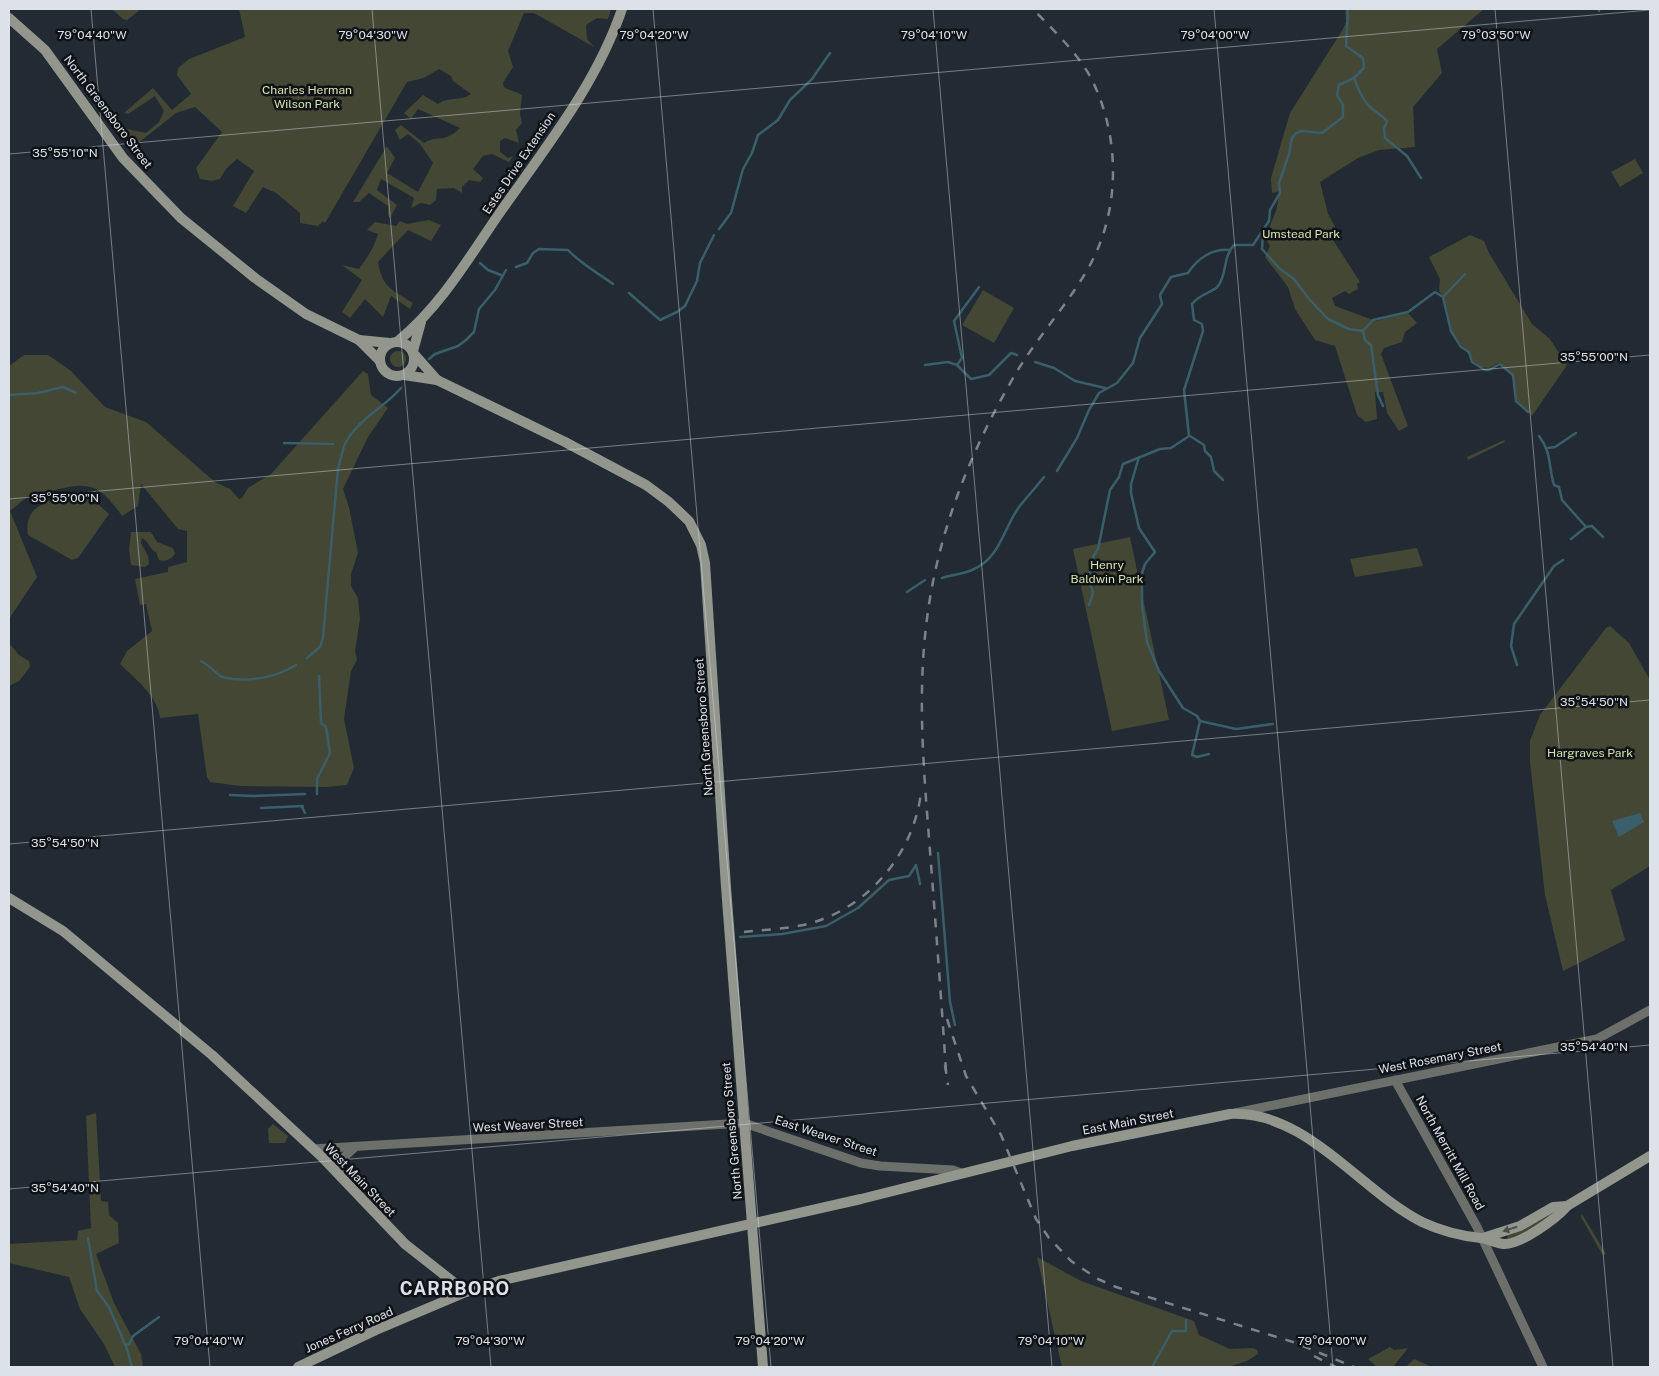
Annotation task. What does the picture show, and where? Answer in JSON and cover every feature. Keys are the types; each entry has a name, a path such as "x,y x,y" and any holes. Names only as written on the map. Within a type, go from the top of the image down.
{"main road":[{"name":"Estes Drive Extension","path":"394,342 421,322 443,296 591,77 613,34 622,9"},
{"name":"North Greensboro Street","path":"9,18 45,50 123,158 181,218 237,265 306,314 359,340 380,361"},
{"name":"Estes Drive Extension","path":"414,353 421,322"},
{"name":"North Greensboro Street","path":"359,340 394,342"},
{"path":"394,342 407,344 414,353 414,365 404,375 390,375 382,368 380,361 382,350 394,342"},
{"name":"North Greensboro Street","path":"414,353 437,380"},
{"name":"North Greensboro Street","path":"404,375 437,380 565,442 646,485 684,514 701,545 705,563 763,1367"},
{"name":"West Main Street","path":"9,898 63,931 111,969 244,1083 313,1149 405,1244 466,1292"},
{"name":"East Main Street","path":"752,1224 1072,1146 1230,1114 1256,1115 1290,1127 1415,1218 1444,1230 1482,1238"},
{"path":"1482,1238 1520,1226 1553,1207 1566,1206 1650,1156"},
{"path":"466,1292 510,1279 752,1224"},
{"name":"Jones Ferry Road","path":"298,1367 360,1337 466,1292"}],"street":[{"name":"West Rosemary Street","path":"1230,1114 1597,1039 1650,1010"},
{"name":"North Merritt Mill Road","path":"1396,1080 1482,1238 1543,1367"},
{"name":"West Weaver Street","path":"313,1149 744,1123"},
{"name":"East Weaver Street","path":"744,1123 861,1163 880,1166 953,1170 961,1173"},
{"path":"340,1176 341,1160 355,1147"}],"green space":[{"path":"112,9 140,10 127,20 123,19"},
{"name":"Charles Herman Wilson Park","path":"239,9 611,9 608,19 597,18 586,25 587,39 594,47 534,13 524,13 508,51 513,67 503,83 504,87 522,95 520,114 522,123 516,130 519,143 505,138 500,141 500,152 508,158 513,156 509,162 492,154 483,156 473,169 483,178 480,182 469,180 462,187 462,193 454,188 437,189 436,200 430,205 421,203 411,208 414,198 381,179 377,190 397,205 390,218 388,206 369,193 359,202 353,202 387,146 395,158 387,173 418,192 433,163 420,144 408,134 400,140 395,130 401,125 424,143 429,140 450,136 460,128 418,109 411,119 404,113 423,95 438,104 446,100 463,98 471,94 453,81 451,76 439,69 424,78 407,82 325,223 323,221 318,226 300,223 300,213 276,193 263,187 246,213 233,206 254,171 237,159 226,169 220,179 212,181 200,179 196,168 222,132 195,107 176,113 132,148 117,127 146,133 159,122 164,111 155,96 128,114 124,113 153,88 172,110 191,94 177,75 178,68 189,59 245,37"},
{"name":"Umstead Park","path":"1345,9 1484,9 1437,49 1442,73 1413,107 1415,147 1379,150 1358,158 1320,182 1328,214 1340,235 1333,240 1360,282 1357,284 1358,289 1349,294 1345,291 1332,298 1335,306 1376,321 1408,313 1417,323 1405,332 1402,342 1384,348 1381,354 1408,426 1399,431 1387,413 1383,392 1375,392 1377,419 1366,422 1357,415 1335,346 1315,340 1295,309 1288,287 1265,257 1270,246 1265,238 1276,211 1280,191 1272,193 1271,178 1290,113 1343,29 1346,22"},
{"path":"1635,159 1643,173 1620,187 1611,172"},
{"path":"429,220 441,225 431,241 408,230 378,262 382,278 386,283 394,291 413,303 410,309 391,296 383,317 365,299 350,318 342,312 362,280 342,265 359,269 362,265 378,234 367,230 375,222 396,226 400,221 407,224"},
{"path":"1470,235 1484,241 1489,253 1532,324 1550,339 1567,365 1532,416 1518,401 1515,395 1512,376 1505,367 1498,363 1489,368 1481,367 1473,361 1452,332 1446,304 1439,290 1440,279 1429,257"},
{"path":"983,290 1014,308 994,343 962,325"},
{"path":"398,351 406,359 398,367 390,359"},
{"path":"24,355 48,355 71,371 105,407 146,422 215,482 230,489 239,499 242,498 248,488 271,474 363,371 368,374 371,395 388,408 368,437 343,489 349,507 358,553 351,574 351,586 358,598 360,619 355,651 357,660 351,671 344,719 354,768 347,785 326,787 240,786 210,782 207,777 198,714 160,718 155,702 150,695 120,664 127,651 152,631 146,604 140,605 135,579 168,572 168,567 187,562 187,531 178,529 141,484 138,506 122,516 103,493 89,486 71,486 36,495 32,493 10,511 37,577 9,619 9,366"},
{"path":"1504,440 1505,442 1468,460 1467,457"},
{"path":"80,494 89,496 109,514 78,558 72,560 28,535 27,524 35,509 42,504 51,500"},
{"path":"131,532 151,532 157,542 173,548 175,554 168,560 159,560 156,552 142,538 141,543 148,556 149,564 145,567 131,565 129,550"},
{"name":"Henry Baldwin Park","path":"1130,537 1169,720 1112,731 1073,549"},
{"path":"1417,548 1423,566 1355,577 1350,559"},
{"name":"Hargraves Park","path":"1610,626 1629,643 1650,680 1650,866 1611,890 1625,940 1563,971 1545,895 1530,762 1530,741 1540,715 1606,628"},
{"path":"9,643 19,655 29,661 30,667 19,681 9,686"},
{"path":"96,1113 101,1201 108,1202 109,1215 118,1223 119,1243 96,1254 114,1303 141,1354 143,1367 115,1367 104,1344 80,1309 69,1277 9,1263 9,1244 77,1240 78,1231 91,1228 86,1116"},
{"path":"273,1124 288,1136 285,1143 269,1143 268,1129"},
{"path":"1550,1213 1553,1216 1524,1235 1508,1239 1507,1234"},
{"path":"1582,1214 1605,1255 1602,1254 1581,1217"},
{"path":"1037,1257 1081,1281 1194,1321 1199,1335 1230,1349 1253,1348 1257,1350 1258,1354 1247,1361 1228,1367 1062,1367"},
{"path":"1390,1347 1394,1350 1408,1348 1393,1367 1377,1367 1368,1359"},
{"path":"1414,1359 1432,1367 1406,1367"}],"water":[{"path":"1640,813 1644,822 1619,837 1612,821"}],"waterway":[{"path":"1089,605 1093,593 1088,581 1093,557 1098,549 1110,490 1119,477 1123,464 1160,449 1171,448 1189,436 1184,390 1203,331 1202,324 1194,320 1192,304 1198,298 1213,290 1221,282 1228,255 1234,245 1253,245 1269,221 1270,210 1280,193 1279,183 1289,154 1292,138 1296,133 1302,131 1322,133 1343,117 1343,105 1337,95 1339,85 1354,78 1364,68 1363,58 1346,46 1348,9"},
{"path":"719,229 731,213 743,169 752,153 758,135 778,120 790,100 812,79 830,53"},
{"path":"1354,78 1366,103 1387,121 1384,129 1385,138 1407,156 1421,178"},
{"path":"1263,232 1262,249 1280,269 1294,279 1309,299 1328,319 1349,329 1363,331 1373,320 1408,312 1435,292 1443,297 1451,331 1461,347 1469,352 1472,362 1485,370 1500,364 1513,375 1516,401 1528,412"},
{"path":"629,293 660,320 677,312 685,306 697,281 700,263 714,235"},
{"path":"516,267 527,263 533,253 539,249 568,250 584,264 613,284"},
{"path":"1057,471 1077,438 1089,410 1099,393 1117,383 1133,363 1140,338 1162,304 1160,295 1171,277 1188,273 1206,255 1217,251 1230,250"},
{"path":"480,263 488,270 501,275"},
{"path":"429,359 435,354 458,346 474,332 479,309 495,290 506,270"},
{"path":"1443,297 1465,274"},
{"path":"957,365 962,358 954,321 979,287"},
{"path":"1363,331 1365,340 1371,345 1378,395 1383,406"},
{"path":"925,365 948,362 957,365 971,379 989,375 1011,353 1017,355"},
{"path":"1035,362 1054,368 1075,381 1105,388"},
{"path":"9,395 38,393 63,387 76,393"},
{"path":"307,658 320,647 323,637 338,468 343,448 358,426 401,388"},
{"path":"1548,448 1555,447 1576,433"},
{"path":"1190,436 1204,445 1205,451 1211,457 1214,471 1223,480"},
{"path":"1539,436 1546,448 1554,485 1559,487 1562,500 1586,527 1592,526 1603,537"},
{"path":"284,443 333,444"},
{"path":"1139,457 1131,484 1131,493 1139,528 1155,552 1145,564 1142,573 1142,605 1147,642 1159,671 1183,708 1197,716 1200,721 1236,729 1273,724"},
{"path":"942,578 965,573 989,559 1000,543 1019,507 1044,477"},
{"path":"1571,539 1586,527"},
{"path":"1517,665 1511,646 1514,624 1554,566 1563,560"},
{"path":"907,592 925,580"},
{"path":"201,661 222,677 231,679 270,676 296,665"},
{"path":"317,794 317,779 330,753 326,727 321,723 319,676"},
{"path":"1200,721 1192,755 1197,757 1209,754"},
{"path":"230,795 305,794"},
{"path":"261,808 303,806"},
{"path":"302,807 305,813"},
{"path":"938,853 950,1002 955,1025"},
{"path":"740,937 782,934 826,926 858,908 889,880 909,876 916,865 920,884"},
{"path":"88,1238 97,1291 109,1307 127,1349 132,1367"},
{"path":"126,1345 129,1344 133,1336 159,1317"},
{"path":"1152,1367 1172,1331 1186,1331 1186,1320"}],"railway":[{"path":"946,1071 922,724 925,639 933,579 950,518 972,458 1016,373 1034,345 1073,293 1090,265 1100,243 1112,196 1112,147 1101,100 1091,78 1079,59 1033,9"},
{"path":"744,932 804,925 842,910 860,898 876,885 890,869 901,851 911,832 921,792"},
{"path":"947,1019 966,1076 1001,1135 1036,1219 1049,1238 1071,1261 1098,1279 1116,1287 1293,1342 1354,1367"},
{"path":"945,1065 948,1085"},
{"path":"1314,1356 1336,1367"}],"district":[{"name":"CARRBORO","path":"455,1289"}]}
